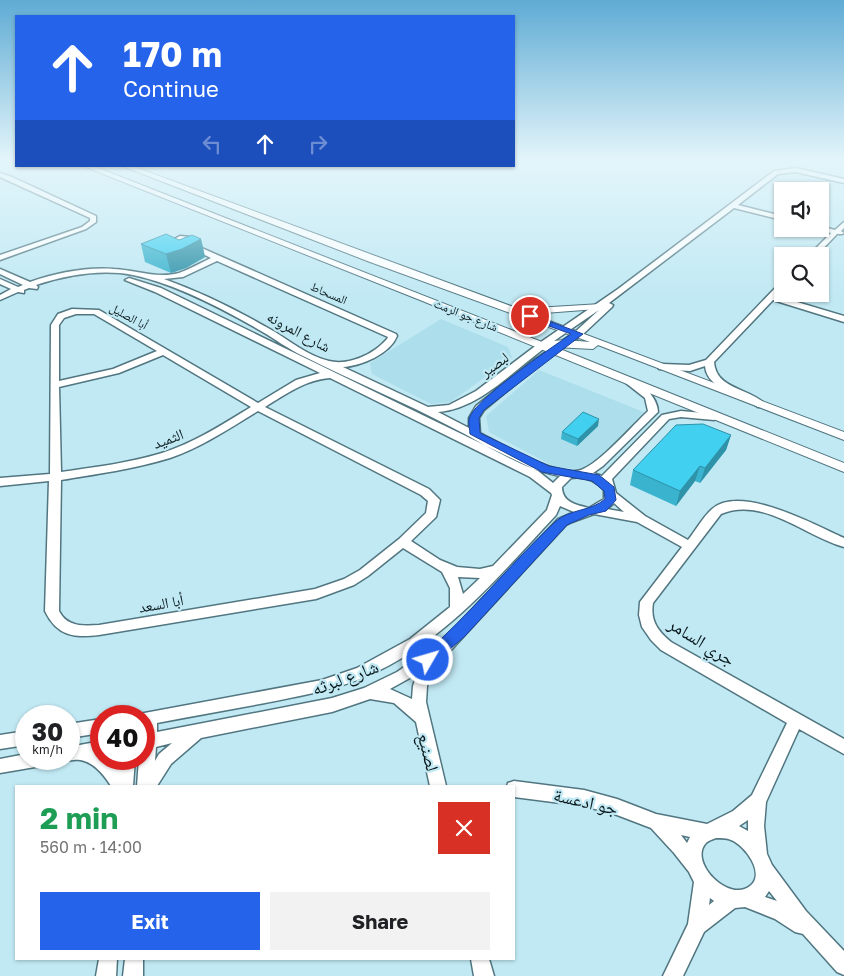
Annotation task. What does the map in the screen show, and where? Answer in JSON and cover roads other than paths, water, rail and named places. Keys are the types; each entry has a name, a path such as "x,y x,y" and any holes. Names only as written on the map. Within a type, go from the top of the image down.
{"main road":[{"name":"شارع جو الرمث","path":"185,205 424,298 626,379 714,417 844,468"},
{"name":"شارع جو الرمث","path":"225,205 578,334 844,436"},
{"path":"239,205 264,214 273,223"},
{"path":"424,298 447,302 534,335 590,345 726,397 761,404"},
{"path":"516,311 597,306"},
{"path":"541,346 578,334"}],"street":[{"path":"2,258 84,228 92,222 94,217 67,205"},
{"path":"732,206 774,216"},
{"name":"لبصير","path":"475,434 474,418 480,408 553,350 560,340 564,329 621,291 732,206"},
{"path":"821,247 844,224"},
{"path":"829,230 844,234"},
{"name":"المسحاط","path":"185,244 389,332 393,336 393,340 389,344 363,360 330,369"},
{"path":"150,277 180,274 217,258"},
{"path":"0,271 18,279 53,279"},
{"name":"شارع المرونه","path":"0,298 53,279 99,272 150,277 263,328 330,369 534,474 556,493"},
{"path":"176,288 172,282 180,274"},
{"name":"شارع المرونه","path":"0,306 27,289 106,278 139,282 307,364 365,380 546,469 579,474"},
{"path":"18,279 27,289"},
{"path":"0,284 27,289"},
{"name":"لبصير","path":"578,334 621,291"},
{"path":"662,367 690,368 709,362 772,297 844,319"},
{"name":"أبا الصليل","path":"54,473 55,325 61,316 67,313 75,311 96,312 255,406"},
{"name":"لبصير","path":"428,410 461,404 501,377 541,346"},
{"path":"56,385 116,371 164,351"},
{"path":"363,360 357,372 365,380"},
{"path":"709,362 711,374 719,383 749,396 761,404"},
{"name":"الثميد","path":"0,476 133,465 167,456 207,438 300,376 307,364"},
{"name":"الثميد","path":"255,406 330,369"},
{"path":"626,379 650,398 654,404 653,412 599,464 579,474 563,478 556,486 556,493 566,505 641,519"},
{"name":"أبا السعد","path":"54,473 55,542 52,611 60,625 72,630 99,630 316,594 349,582 403,542 432,514 434,500 429,495 255,406"},
{"path":"590,511 607,505 608,490 606,478 666,417 681,414 714,417"},
{"name":"الثميد","path":"0,482 54,473"},
{"path":"579,474 595,478 641,519 690,546"},
{"name":"شارع لبرثه","path":"155,717 322,686 362,672 392,657 415,643 456,609 496,571 552,512 556,493"},
{"name":"جري السامر","path":"844,543 759,507 736,503 717,511 647,602 644,612 647,624 654,636 666,646 844,747"},
{"name":"شارع لبرثه","path":"155,739 301,712 368,693 402,676 428,660 460,632 562,522 590,511"},
{"path":"403,542 447,569 466,575 496,571"},
{"path":"447,569 456,583 458,594 456,609"},
{"name":"لصنيع","path":"428,660 419,693 421,717 438,785"},
{"name":"لصنيع","path":"368,693 386,693 397,696 407,701 421,717"},
{"path":"697,925 761,888 762,863 756,826 758,801 796,720"},
{"path":"148,785 165,759 198,732"},
{"path":"0,742 15,740"},
{"path":"80,754 94,757 104,763 113,772 120,785"},
{"path":"0,766 15,763"},
{"path":"125,785 126,770"},
{"path":"147,770 147,785"},
{"name":"جو ادعسة","path":"515,789 584,798 618,807 656,822 710,830"},
{"path":"673,976 697,925 699,875 693,850 700,836 739,817 758,801"},
{"name":"جو ادعسة","path":"656,822 680,847 699,875"},
{"path":"710,830 727,830 739,835 750,843 762,863 814,933 844,965"},
{"path":"699,875 722,896 740,899 781,912 814,933"},
{"path":"106,976 108,960"},
{"path":"133,976 134,960"},
{"path":"480,960 484,976"}]}
